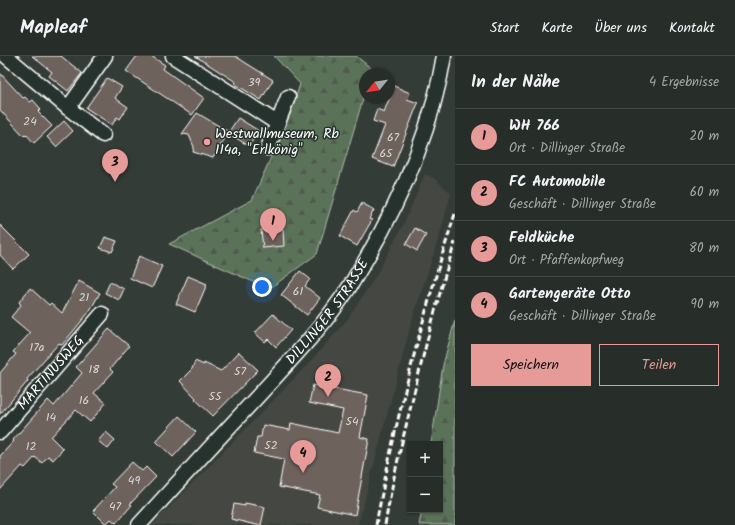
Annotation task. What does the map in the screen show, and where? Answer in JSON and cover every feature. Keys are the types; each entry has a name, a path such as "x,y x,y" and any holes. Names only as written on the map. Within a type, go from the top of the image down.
{"street":[{"path":"6,56 103,135"},
{"path":"68,108 104,56"},
{"path":"173,56 277,123"},
{"name":"DILLINGER STRASSE","path":"139,525 315,332 348,289 375,244 397,202 417,154 434,104 444,56"},
{"path":"268,148 288,98"},
{"name":"MARTINUSWEG","path":"0,432 102,314"}],"shaded area":[{"path":"425,174 434,178 451,193 440,234 411,324 358,525 152,525 309,363 347,320 377,274 404,223"}],"green space":[{"path":"274,56 356,56 371,68 359,68 359,104 361,104 317,254 269,289 169,244 252,200 291,112 300,84"},
{"path":"455,320 455,525 419,525 421,513 443,513 443,441 431,441 443,365"}],"building":[{"path":"32,56 61,56 82,73 68,91 49,76 52,72"},
{"path":"137,56 151,56 165,65 163,69 204,98 192,115 126,71"},
{"path":"195,56 235,56 273,80 261,100"},
{"path":"0,73 23,98 25,97 30,102 33,100 41,109 38,112 52,126 34,143 26,134 24,136 0,110"},
{"path":"107,78 122,87 115,98 128,107 120,119 117,117 112,125 86,108"},
{"path":"395,86 410,93 407,99 418,103 393,167 372,159 385,125 373,121 377,109 384,112 387,104 395,104"},
{"name":"Westwallmuseum, Rb 114a, \"Erlkönig\"","path":"197,113 229,132 213,158 193,152 194,147 189,135 182,134"},
{"path":"238,118 259,131 249,146 228,133"},
{"path":"64,121 73,131 56,147 47,137"},
{"path":"362,203 374,210 369,219 372,220 357,246 340,236 354,210 357,212"},
{"path":"0,225 29,254 13,269 0,255"},
{"path":"415,228 426,235 417,251 406,244"},
{"path":"283,229 284,246 263,248 261,230"},
{"path":"105,237 117,241 112,252 100,248"},
{"path":"139,256 162,266 152,288 130,278"},
{"path":"300,271 310,279 305,286 320,298 307,315 281,295"},
{"path":"188,276 207,284 195,312 176,304"},
{"path":"79,281 100,293 89,312 62,345 59,343 27,379 28,381 0,414 0,373 16,354 13,352 30,333 11,317 21,305 19,302 30,288 49,305 51,303 62,313"},
{"path":"110,282 124,289 119,300 105,293"},
{"path":"273,314 291,330 276,347 268,339 265,342 255,333"},
{"path":"109,329 129,346 110,369 113,372 94,393 106,403 90,422 76,410 51,437 63,449 53,460 48,456 42,463 35,457 25,468 22,466 0,490 0,456 48,400 54,406 82,373 76,367"},
{"path":"239,352 258,370 213,416 195,399 196,398 180,381 192,369 195,361 204,365 204,363 221,371"},
{"path":"313,385 368,395 360,437 369,439 355,515 317,507 320,495 279,487 284,459 254,453 257,437 261,437 263,425 290,430 291,423 338,433 343,410 309,403"},
{"path":"179,416 196,432 173,457 156,441"},
{"path":"106,432 115,440 108,449 98,441"},
{"path":"132,462 142,471 146,467 156,477 130,504 132,505 116,523 111,519 106,524 93,511 115,487 111,484"},
{"path":"245,503 265,507 261,525 231,519 234,504 245,506"}],"railway":[{"path":"376,525 390,454 406,386 455,214"},
{"path":"385,525 398,458 436,308 455,242"}],"place":[{"name":"Westwallmuseum, Rb 114a, \"Erlkönig\"","path":"207,142"},
{"name":"Feldküche","path":"115,182"},
{"name":"WH 766","path":"273,241"},
{"name":"FC Automobile","path":"328,397"},
{"name":"Gartengeräte Otto","path":"303,473"}]}
